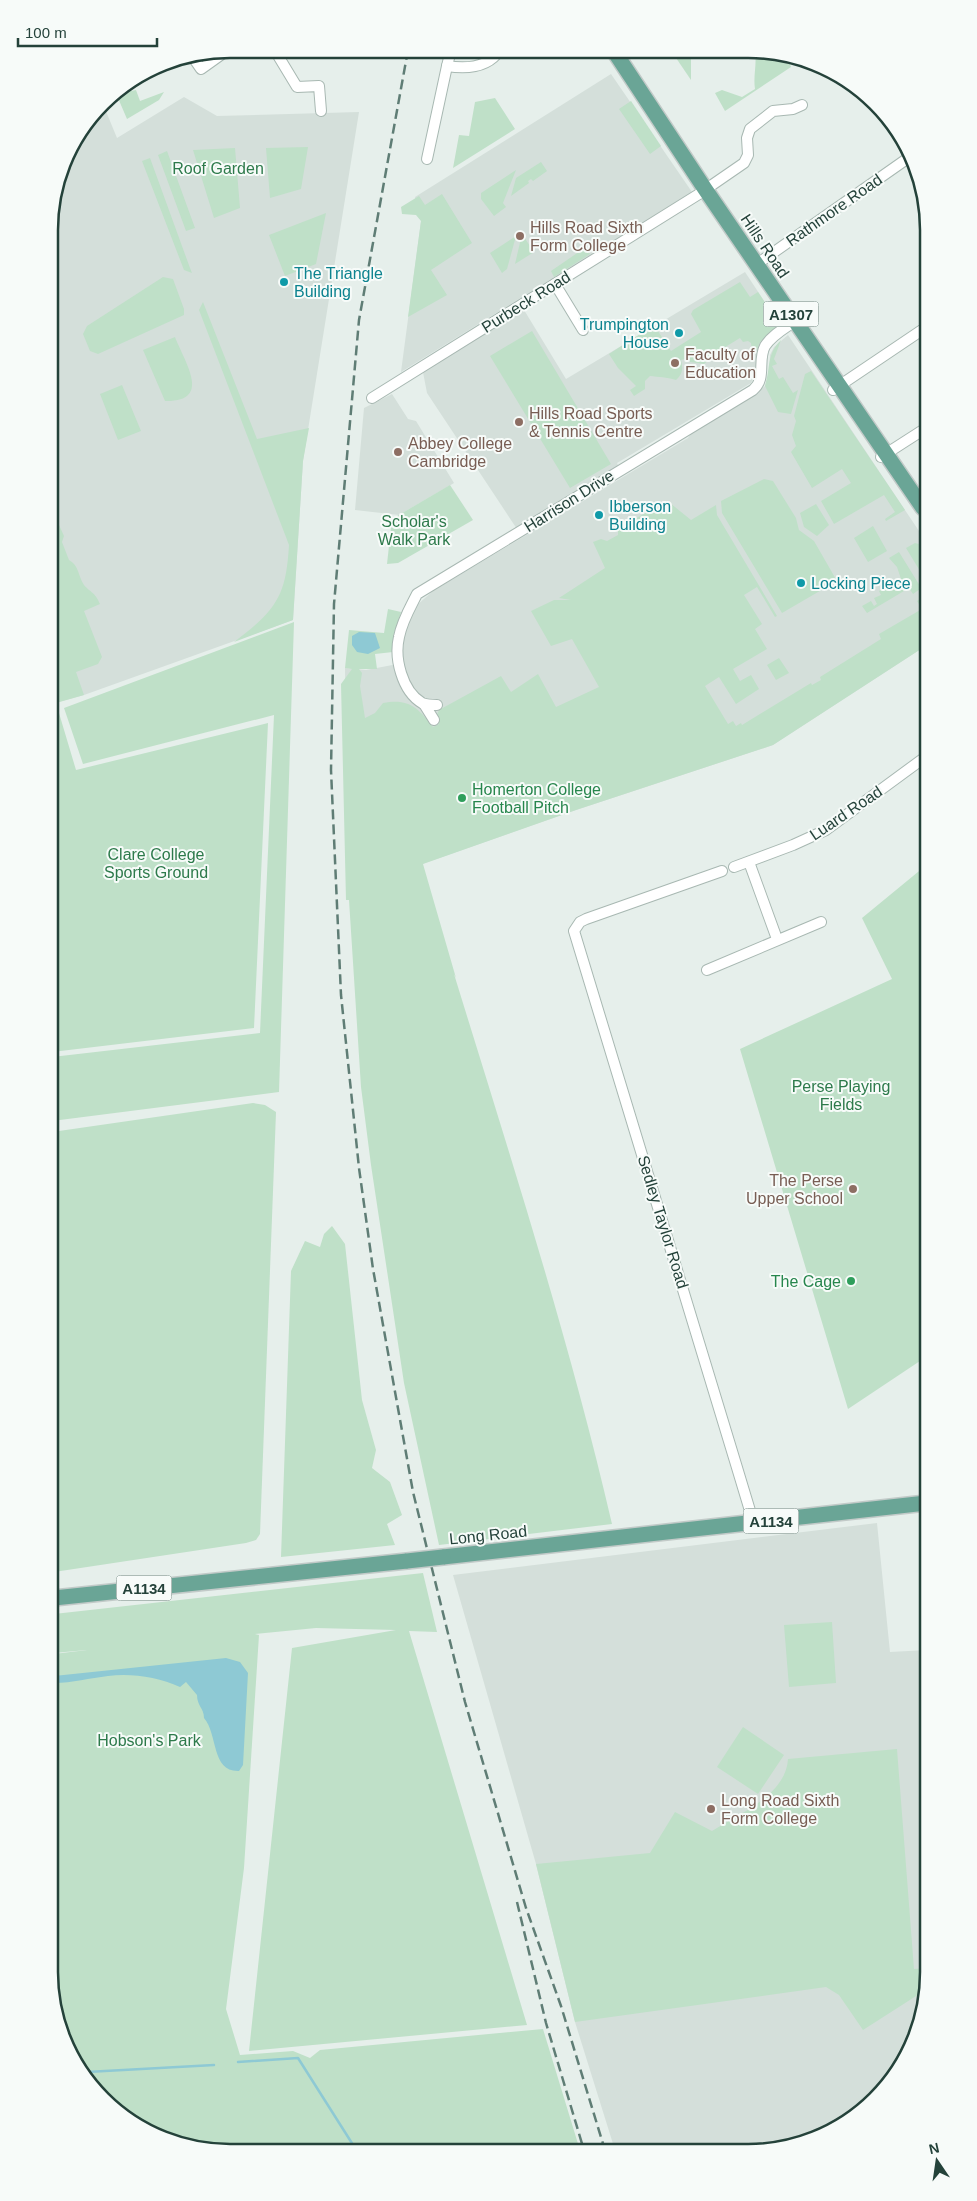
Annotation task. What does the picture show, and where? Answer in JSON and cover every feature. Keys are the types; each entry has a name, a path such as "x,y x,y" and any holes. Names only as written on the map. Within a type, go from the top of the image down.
{"main road":[{"name":"Hills Road","path":"619,58 795,321 836,388 920,504"},
{"name":"Long Road","path":"58,1598 443,1558 919,1505"}],"street":[{"path":"279,58 297,87 319,86 320,111"},
{"path":"427,159 449,58"},
{"path":"447,66 458,68 480,65 492,58"},
{"path":"196,61 202,69 216,59"},
{"name":"Purbeck Road","path":"372,398 744,163 748,155 750,129 773,111 793,109 802,105"},
{"name":"Rathmore Road","path":"757,264 905,160"},
{"path":"555,284 583,330"},
{"name":"Harrison Drive","path":"434,720 424,704 416,698 406,684 399,667 397,646 404,618 417,594 753,390 760,382 765,347 777,334 795,321"},
{"path":"836,388 920,331"},
{"path":"883,455 920,432"},
{"path":"424,704 437,706"},
{"name":"Luard Road","path":"734,867 793,845 826,830 920,761"},
{"path":"749,862 777,940"},
{"name":"Sedley Taylor Road","path":"722,871 580,922 576,927 575,936 735,1461 752,1524"},
{"path":"707,970 821,922"}],"shaded area":[{"name":"Hills Road Sixth Form College","path":"611,74 692,192 401,372 421,221 415,197"},
{"path":"184,97 217,116 359,112 303,461 293,620 84,695 58,702 59,207 63,185 75,154 93,125 106,110 117,138"},
{"path":"745,272 780,325 751,383 617,463 620,470 519,532 427,393 422,367 521,305 566,379"},
{"path":"788,335 920,532 920,650 773,745 576,810 422,864 348,886 345,668 366,670 403,663 400,645 409,617 417,605 433,591 688,438 693,430 765,386 769,372 770,355 774,347"},
{"name":"Abbey College Cambridge","path":"392,394 408,419 416,421 454,483 399,515 355,510 364,408"},
{"name":"Long Road Sixth Form College","path":"877,1523 890,1652 919,1650 919,1982 916,2005 910,2027 896,2057 877,2085 852,2108 813,2130 792,2138 770,2142 747,2144 613,2144 575,2022 536,1864 453,1575"}],"green space":[{"path":"676,58 691,58 691,80"},
{"path":"756,58 781,61 790,63 791,67 725,111 715,93 722,90 742,97 755,89"},
{"path":"130,90 136,90 140,101 164,92 159,100 127,119 118,98"},
{"path":"495,98 515,129 453,168 459,135 469,136 475,102"},
{"path":"631,101 661,146 650,154 619,109"},
{"name":"Roof Garden","path":"308,147 301,189 270,198 266,148"},
{"name":"Roof Garden","path":"235,148 240,208 214,218 193,150"},
{"path":"167,151 195,228 186,231 158,155"},
{"path":"150,158 192,273 184,270 142,161"},
{"path":"541,162 547,171 533,181 531,179 528,181 529,183 511,196 516,178"},
{"path":"516,170 503,203 506,207 494,216 481,199 481,193"},
{"path":"442,194 472,243 431,270 447,295 408,317 421,221 416,215 402,214 401,207 419,196 425,205"},
{"path":"326,213 316,264 285,276 269,235"},
{"path":"522,234 534,252 515,264"},
{"path":"516,236 507,269 502,273 490,253"},
{"path":"586,247 590,254 554,277 551,271"},
{"path":"163,277 173,279 184,309 184,315 98,354 90,351 83,334 87,326"},
{"path":"740,282 750,297 758,292 780,325 760,342 757,350 752,352 751,343 748,341 743,342 740,338 722,349 704,364 690,362 689,358 681,360 682,371 676,380 650,376 645,381 645,389 634,396 630,390 636,386 618,368 609,354 654,325 671,351 701,332 691,314 693,310"},
{"path":"203,302 257,439 309,428 303,461 293,620 234,642 260,621 276,601 285,578 289,545 199,310"},
{"path":"532,331 611,464 570,488 490,356"},
{"path":"175,337 189,369 192,388 188,395 180,400 165,401 143,350"},
{"path":"781,340 774,359 777,364 772,366 779,379 783,377 793,393 798,390 791,414 778,412 765,386 771,356"},
{"path":"811,371 905,510 886,521 885,519 895,512 884,495 834,524 821,501 851,483 842,469 812,488 791,452 796,446 792,435 796,421 794,416 805,374"},
{"path":"122,385 141,431 118,440 100,394"},
{"path":"764,479 773,481 796,518 799,530 814,541 837,581 782,613 722,513 721,501"},
{"name":"Scholar's Walk Park","path":"450,485 473,520 398,563 387,564 392,519"},
{"path":"664,502 670,503 691,520 716,505 717,515 777,616 775,617 757,587 744,595 762,624 755,629 767,649 733,669 740,681 751,675 759,689 736,704 719,677 705,686 728,724 733,721 736,726 741,723 742,725 811,683 812,685 821,680 820,677 881,639 879,634 920,610 920,650 773,745 576,810 423,864 456,978 454,974 558,1316 612,1524 439,1545 404,1383 361,1087 349,900 346,900 341,684 352,669 345,668 349,630 384,633 388,609 401,612 393,637 393,652 375,654 377,669 359,669 362,673 360,686 365,718 375,713 383,703 399,702 406,703 417,709 433,727 439,724 436,717 439,710 501,676 511,692 538,674 556,707 599,687 572,639 551,646 531,611 554,600 571,600 559,598 605,568 593,542 601,539 607,541 618,535 618,529"},
{"path":"816,504 829,525 817,536 804,527 800,513"},
{"name":"Clare College Sports Ground","path":"58,523 64,536 62,542 69,560 77,568 84,585 95,595 100,604 84,611 102,657 98,664 76,672 84,695 58,702"},
{"path":"873,526 887,551 868,562 854,538"},
{"path":"915,543 920,544 920,571 906,548"},
{"path":"899,552 920,586 920,589 913,594 909,588 867,613 862,606 871,601 874,606 877,604 874,598 881,595 879,591 901,579 897,567 889,558"},
{"path":"294,622 279,1092 58,1120 58,1056 260,1033 274,715 83,764 64,708"},
{"path":"779,658 789,673 776,680 767,665"},
{"name":"Clare College Sports Ground","path":"58,710 76,770 268,723 254,1028 58,1051"},
{"name":"Perse Playing Fields","path":"920,871 919,1361 848,1409 740,1049 892,979 862,918"},
{"path":"253,1103 265,1105 276,1112 260,1534 256,1540 58,1571 58,1131"},
{"path":"332,1226 345,1244 362,1400 376,1450 372,1468 390,1482 402,1515 387,1524 395,1545 281,1557 291,1271 305,1241 320,1247 324,1234"},
{"name":"Hobson's Park","path":"423,1573 437,1632 409,1631 527,2025 249,2051 292,1648 396,1630 316,1628 255,1634 259,1635 244,1868 226,2009 240,2055 293,2051 310,2058 320,2050 543,2029 578,2144 219,2143 185,2138 164,2130 125,2108 108,2093 93,2076 71,2037 63,2016 59,1994 58,1654 87,1650 58,1653 58,1614"},
{"path":"832,1622 836,1683 789,1687 784,1625"},
{"path":"743,1727 784,1755 758,1794 717,1767"},
{"path":"897,1749 914,1969 919,1969 917,1995 863,2030 839,1995 826,1987 575,2022 536,1864 650,1853 675,1812 712,1831 747,1810 770,1793 779,1783 785,1772 788,1759"}],"water":[{"path":"359,632 375,633 380,648 368,654 357,652 352,645 352,636"},
{"path":"226,1658 240,1662 248,1673 243,1765 239,1771 230,1770 219,1759 197,1695 186,1682 180,1687 154,1678 126,1675 58,1683 58,1676"}],"waterway":[{"path":"238,2062 298,2058 352,2144"},
{"path":"90,2072 214,2065"}],"railway":[{"path":"407,58 359,320 334,604 331,770 341,995 359,1168 373,1269 413,1492 465,1702 526,1908 561,2006 603,2144"},
{"path":"517,1902 546,2023 582,2144"}],"place":[{"name":"Hills Road Sixth Form College","path":"520,236"},
{"name":"The Triangle Building","path":"284,282"},
{"name":"Trumpington House","path":"679,333"},
{"name":"Faculty of Education","path":"675,363"},
{"name":"Hills Road Sports & Tennis Centre","path":"519,422"},
{"name":"Abbey College Cambridge","path":"398,452"},
{"name":"Ibberson Building","path":"599,515"},
{"name":"Locking Piece","path":"801,583"},
{"name":"Homerton College Football Pitch","path":"462,798"},
{"name":"The Perse Upper School","path":"853,1189"},
{"name":"The Cage","path":"851,1281"},
{"name":"Long Road Sixth Form College","path":"711,1809"}]}
